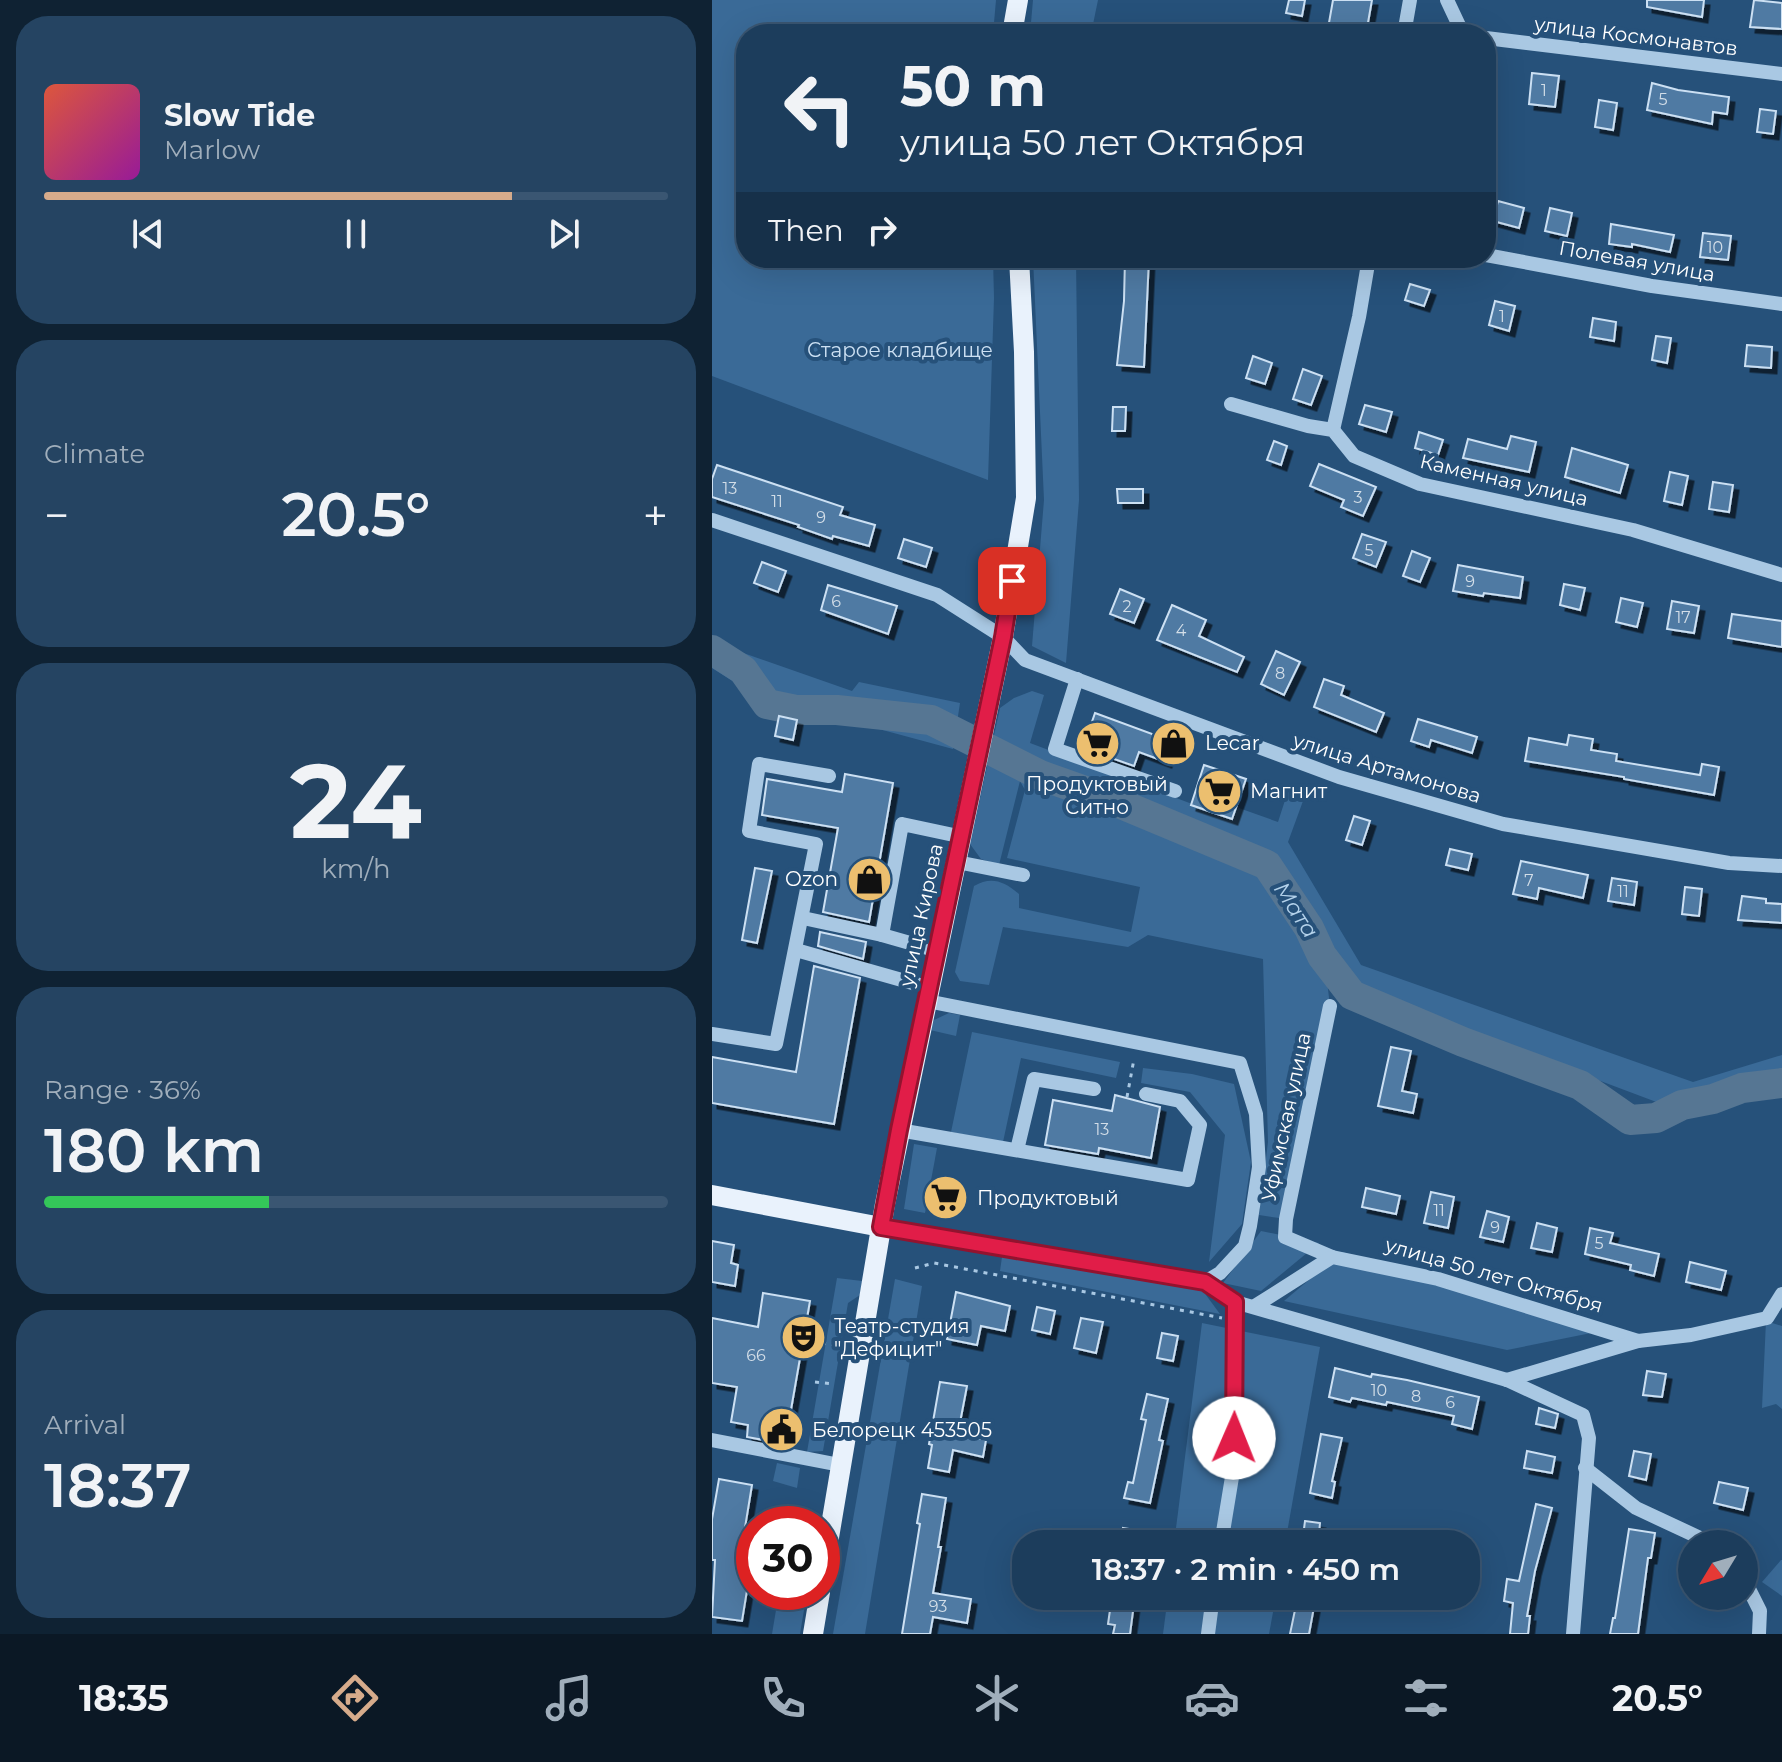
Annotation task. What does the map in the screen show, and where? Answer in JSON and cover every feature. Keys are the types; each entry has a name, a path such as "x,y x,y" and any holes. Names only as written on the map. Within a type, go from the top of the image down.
{"main road":[{"path":"1014,24 1018,0"},
{"name":"улица Кирова","path":"834,1506 899,1130 963,837 1003,637 1026,498 1020,268"},
{"path":"712,1195 881,1227"},
{"path":"813,1634 817,1610"}],"street":[{"path":"1406,24 1410,0"},
{"path":"1447,0 1458,24"},
{"name":"улица Космонавтов","path":"1496,39 1782,74"},
{"name":"Полевая улица","path":"1496,257 1652,286 1782,304"},
{"path":"1231,404 1333,430 1367,268"},
{"name":"Каменная улица","path":"1333,430 1354,456 1420,484 1633,530 1782,575"},
{"name":"улица Артамонова","path":"712,520 937,595 1003,637 1025,660 1339,777 1503,824 1729,863 1782,866"},
{"path":"1077,679 1055,749 1175,791"},
{"path":"712,1034 776,1044 816,844 749,831 759,764 829,776"},
{"path":"882,935 902,824 963,837"},
{"path":"957,862 1023,875"},
{"path":"803,918 938,951"},
{"path":"796,950 928,994 1240,1063 1256,1114 1259,1167 1252,1211 1245,1246 1220,1273 1205,1282"},
{"name":"Уфимская улица","path":"1285,1237 1286,1219 1330,1006"},
{"path":"1017,1150 1034,1079 1094,1089"},
{"path":"899,1130 1188,1180 1200,1125 1180,1101 1146,1094"},
{"path":"881,1227 1205,1282 1235,1302 1507,1380 1583,1415 1589,1438 1573,1634"},
{"name":"улица 50 лет Октября","path":"1285,1237 1332,1257 1438,1279 1638,1341"},
{"path":"1255,1306 1332,1257"},
{"path":"1775,1320 1782,1294"},
{"path":"1223,1530 1234,1465 1235,1302"},
{"name":"улица 50 лет Октября","path":"1507,1380 1638,1341 1775,1320"},
{"path":"712,1440 840,1465"},
{"path":"1585,1468 1636,1508 1683,1530"},
{"path":"1758,1607 1759,1634"},
{"path":"1208,1634 1211,1610"}],"path":[{"path":"1127,1097 1134,1059"},
{"path":"915,1268 934,1263 1235,1321"},
{"path":"822,1343 840,1346"},
{"path":"815,1382 834,1384"}],"green space":[{"name":"Старое кладбище","path":"712,0 996,0 994,24 736,24 736,268 993,268 988,480 712,376"},
{"path":"1033,0 1098,0 1093,24 1031,24"},
{"path":"1033,268 1076,268 1079,500 1066,663 1032,646 1044,500"},
{"path":"712,642 852,691 859,682 960,703 953,749 756,696 712,668"},
{"path":"1032,691 1044,695 1030,743 1232,819 1236,807 1278,822 1289,788 1303,801 1288,842 1361,965 1693,1082 1782,1055 1782,1090 1683,1112 1327,981 1330,1006 1286,1219 1259,1215 1268,1142 1263,959 1148,935 1128,947 1003,927 989,985 960,981 955,972 974,886 986,881 1003,883 1019,894 1019,908 1131,932 1140,887 1007,858 1025,790 1020,781 999,865 981,859 970,844 1000,708"},
{"path":"949,1013 960,1015 956,1036 930,1030 934,1020"},
{"path":"972,1032 1120,1062 1116,1078 1021,1058 1003,1142 951,1132"},
{"path":"1143,1068 1192,1074 1234,1084 1251,1162 1242,1224 1209,1262 1225,1135 1190,1092 1141,1083"},
{"path":"914,1144 937,1148 925,1213 904,1209"},
{"path":"1261,1231 1319,1243 1261,1291 1223,1283"},
{"path":"1342,1252 1611,1329 1507,1350 1284,1301"},
{"path":"1002,1257 1203,1291 1220,1314 1000,1271"},
{"path":"837,1278 862,1281 860,1295 848,1303 823,1451 807,1452"},
{"path":"895,1279 922,1286 865,1634 833,1634 837,1610 840,1610 840,1594"},
{"path":"1766,1321 1782,1326 1782,1409 1776,1404 1762,1408"},
{"path":"1202,1323 1320,1347 1287,1530 1176,1530"},
{"path":"777,1463 800,1468 797,1488 773,1481"},
{"path":"1782,1560 1782,1596 1762,1582"},
{"path":"776,1610 804,1610 800,1634 772,1634"},
{"path":"1166,1610 1273,1610 1269,1634 1163,1634"}],"building":[{"path":"1289,0 1305,0 1302,16 1286,13"},
{"path":"1333,0 1372,0 1368,24 1329,24"},
{"path":"1647,0 1704,0 1702,17 1647,7"},
{"path":"1754,0 1782,3 1782,29 1750,27"},
{"path":"1532,73 1559,76 1555,107 1529,104"},
{"path":"1652,83 1729,97 1727,114 1713,112 1712,124 1647,110"},
{"path":"1599,100 1617,103 1613,130 1595,127"},
{"path":"1760,109 1776,111 1773,134 1757,132"},
{"path":"1498,201 1524,208 1519,228 1496,222"},
{"path":"1550,208 1572,213 1567,236 1545,231"},
{"path":"1611,224 1674,235 1670,252 1632,244 1632,247 1609,244"},
{"path":"1703,233 1731,236 1728,260 1700,257"},
{"path":"1125,268 1149,268 1144,367 1117,365"},
{"path":"1410,284 1430,290 1424,306 1405,300"},
{"path":"1495,301 1515,306 1509,331 1489,325"},
{"path":"1593,318 1616,322 1614,341 1590,337"},
{"path":"1656,336 1671,338 1667,363 1652,360"},
{"path":"1747,345 1772,347 1771,368 1745,366"},
{"path":"1253,356 1272,363 1265,384 1246,378"},
{"path":"1303,369 1322,376 1311,405 1293,399"},
{"path":"1365,405 1392,412 1386,432 1359,424"},
{"path":"1113,407 1126,407 1125,431 1112,431"},
{"path":"1419,432 1443,440 1438,455 1415,448"},
{"path":"1511,436 1536,442 1529,472 1463,458 1468,439 1507,449"},
{"path":"1274,441 1287,446 1281,465 1267,460"},
{"path":"1572,448 1628,465 1620,493 1565,477"},
{"path":"1319,464 1376,487 1363,516 1341,507 1344,500 1310,486"},
{"path":"717,465 843,507 840,515 875,525 869,546 833,536 832,539 712,497 712,479"},
{"path":"1670,472 1688,476 1682,505 1664,501"},
{"path":"1713,482 1733,485 1729,512 1709,509"},
{"path":"1117,489 1143,489 1143,503 1118,503"},
{"path":"1362,534 1386,542 1376,567 1353,558"},
{"path":"904,539 932,548 926,567 898,558"},
{"path":"1412,551 1430,558 1420,582 1403,576"},
{"path":"762,562 786,571 778,592 754,583"},
{"path":"1458,565 1523,577 1520,598 1453,591"},
{"path":"1564,584 1585,588 1580,610 1560,605"},
{"path":"828,585 897,606 888,634 821,610"},
{"path":"1120,589 1144,599 1134,623 1110,614"},
{"path":"1621,598 1643,603 1637,627 1616,622"},
{"path":"1672,601 1699,606 1694,633 1667,629"},
{"path":"1172,605 1206,620 1199,636 1244,657 1237,672 1157,640"},
{"path":"1732,614 1782,621 1782,647 1728,638"},
{"path":"1276,651 1300,662 1284,695 1261,684"},
{"path":"1324,679 1344,686 1341,695 1384,713 1376,732 1314,707"},
{"path":"1095,713 1174,742 1166,762 1139,752 1134,766 1083,748"},
{"path":"779,716 797,720 793,740 775,736"},
{"path":"1418,719 1477,737 1472,753 1431,740 1429,747 1411,741"},
{"path":"1569,735 1593,739 1591,750 1617,754 1616,761 1700,775 1702,764 1719,767 1714,795 1525,761 1529,738 1567,745"},
{"path":"1204,765 1246,779 1232,819 1191,805"},
{"path":"845,774 893,783 869,922 823,912 838,828 762,815 767,779 842,792"},
{"path":"1354,816 1370,821 1362,845 1346,840"},
{"path":"1450,849 1472,854 1468,870 1446,865"},
{"path":"1521,861 1588,875 1583,898 1539,888 1537,899 1513,894"},
{"path":"755,868 772,871 757,943 742,940"},
{"path":"1612,878 1637,882 1634,905 1608,901"},
{"path":"1685,887 1702,889 1699,916 1682,914"},
{"path":"1742,896 1782,904 1782,923 1738,920"},
{"path":"820,932 866,942 863,959 818,946"},
{"path":"814,966 860,978 834,1124 712,1103 712,1057 796,1072"},
{"path":"1391,1047 1411,1051 1402,1091 1417,1094 1413,1113 1378,1106"},
{"path":"1115,1095 1160,1107 1151,1158 1099,1148 1098,1154 1045,1145 1053,1100 1112,1111"},
{"path":"1366,1188 1400,1196 1396,1214 1362,1207"},
{"path":"1431,1192 1454,1197 1448,1228 1424,1223"},
{"path":"1487,1211 1509,1217 1503,1242 1480,1237"},
{"path":"1537,1223 1557,1228 1552,1252 1531,1248"},
{"path":"1590,1228 1613,1233 1610,1243 1659,1254 1654,1276 1630,1270 1631,1265 1585,1254"},
{"path":"712,1241 734,1245 731,1263 738,1265 735,1286 712,1282"},
{"path":"1690,1262 1726,1271 1721,1290 1686,1282"},
{"path":"956,1292 1010,1306 1005,1331 981,1326 977,1345 947,1339"},
{"path":"763,1293 810,1301 785,1444 747,1437 748,1425 731,1422 737,1387 712,1383 712,1318 758,1327"},
{"path":"1037,1307 1055,1311 1050,1334 1032,1330"},
{"path":"1081,1318 1103,1322 1096,1353 1074,1348"},
{"path":"1162,1333 1178,1336 1173,1361 1157,1358"},
{"path":"1335,1368 1371,1377 1372,1374 1407,1380 1479,1397 1472,1429 1452,1424 1454,1416 1387,1402 1386,1405 1352,1398 1350,1402 1329,1397"},
{"path":"1647,1371 1666,1374 1662,1397 1643,1395"},
{"path":"940,1382 967,1386 958,1433 986,1440 983,1457 953,1450 949,1472 928,1468"},
{"path":"1147,1394 1168,1399 1150,1503 1124,1498 1128,1482 1133,1483 1146,1420 1141,1419"},
{"path":"1539,1408 1558,1414 1555,1428 1536,1424"},
{"path":"1321,1434 1342,1438 1332,1481 1335,1482 1332,1498 1310,1493"},
{"path":"1527,1451 1555,1457 1552,1473 1524,1468"},
{"path":"1634,1451 1651,1454 1646,1480 1629,1476"},
{"path":"719,1479 752,1485 749,1506 736,1506 736,1610 744,1610 742,1621 712,1617 715,1560 712,1560 712,1519"},
{"path":"1719,1482 1748,1488 1743,1510 1714,1503"},
{"path":"922,1494 946,1498 933,1593 971,1599 967,1623 933,1617 930,1634 902,1634 920,1524 917,1523"},
{"path":"1536,1504 1552,1508 1535,1571 1527,1616 1530,1616 1528,1634 1510,1634 1513,1603 1504,1601 1507,1579 1519,1581"},
{"path":"1305,1521 1320,1523 1319,1530 1304,1530"},
{"path":"1629,1529 1655,1533 1651,1558 1648,1558 1638,1634 1610,1634 1615,1618"},
{"path":"1110,1610 1133,1610 1130,1634 1113,1634 1115,1625 1108,1624"},
{"path":"1295,1610 1313,1610 1309,1634 1290,1634"}],"waterway":[{"name":"Мата","path":"712,650 743,670 767,704 796,710 837,710 931,720 1040,775 1116,802 1267,865 1309,928 1322,956 1352,995 1463,1042 1580,1085 1630,1120 1656,1118 1682,1105 1713,1099 1742,1088 1782,1083"}],"place":[{"name":"Lecar","path":"1174,743"},
{"name":"Продуктовый Ситно","path":"1097,744"},
{"name":"Магнит","path":"1219,791"},
{"name":"Ozon","path":"869,879"},
{"name":"Продуктовый","path":"946,1198"},
{"name":"Театр-студия \"Дефицит\"","path":"803,1338"},
{"name":"Белорецк 453505","path":"781,1430"}],"route":[{"path":"1012,581 963,837 881,1227 1205,1282 1235,1302 1234,1438"}]}
